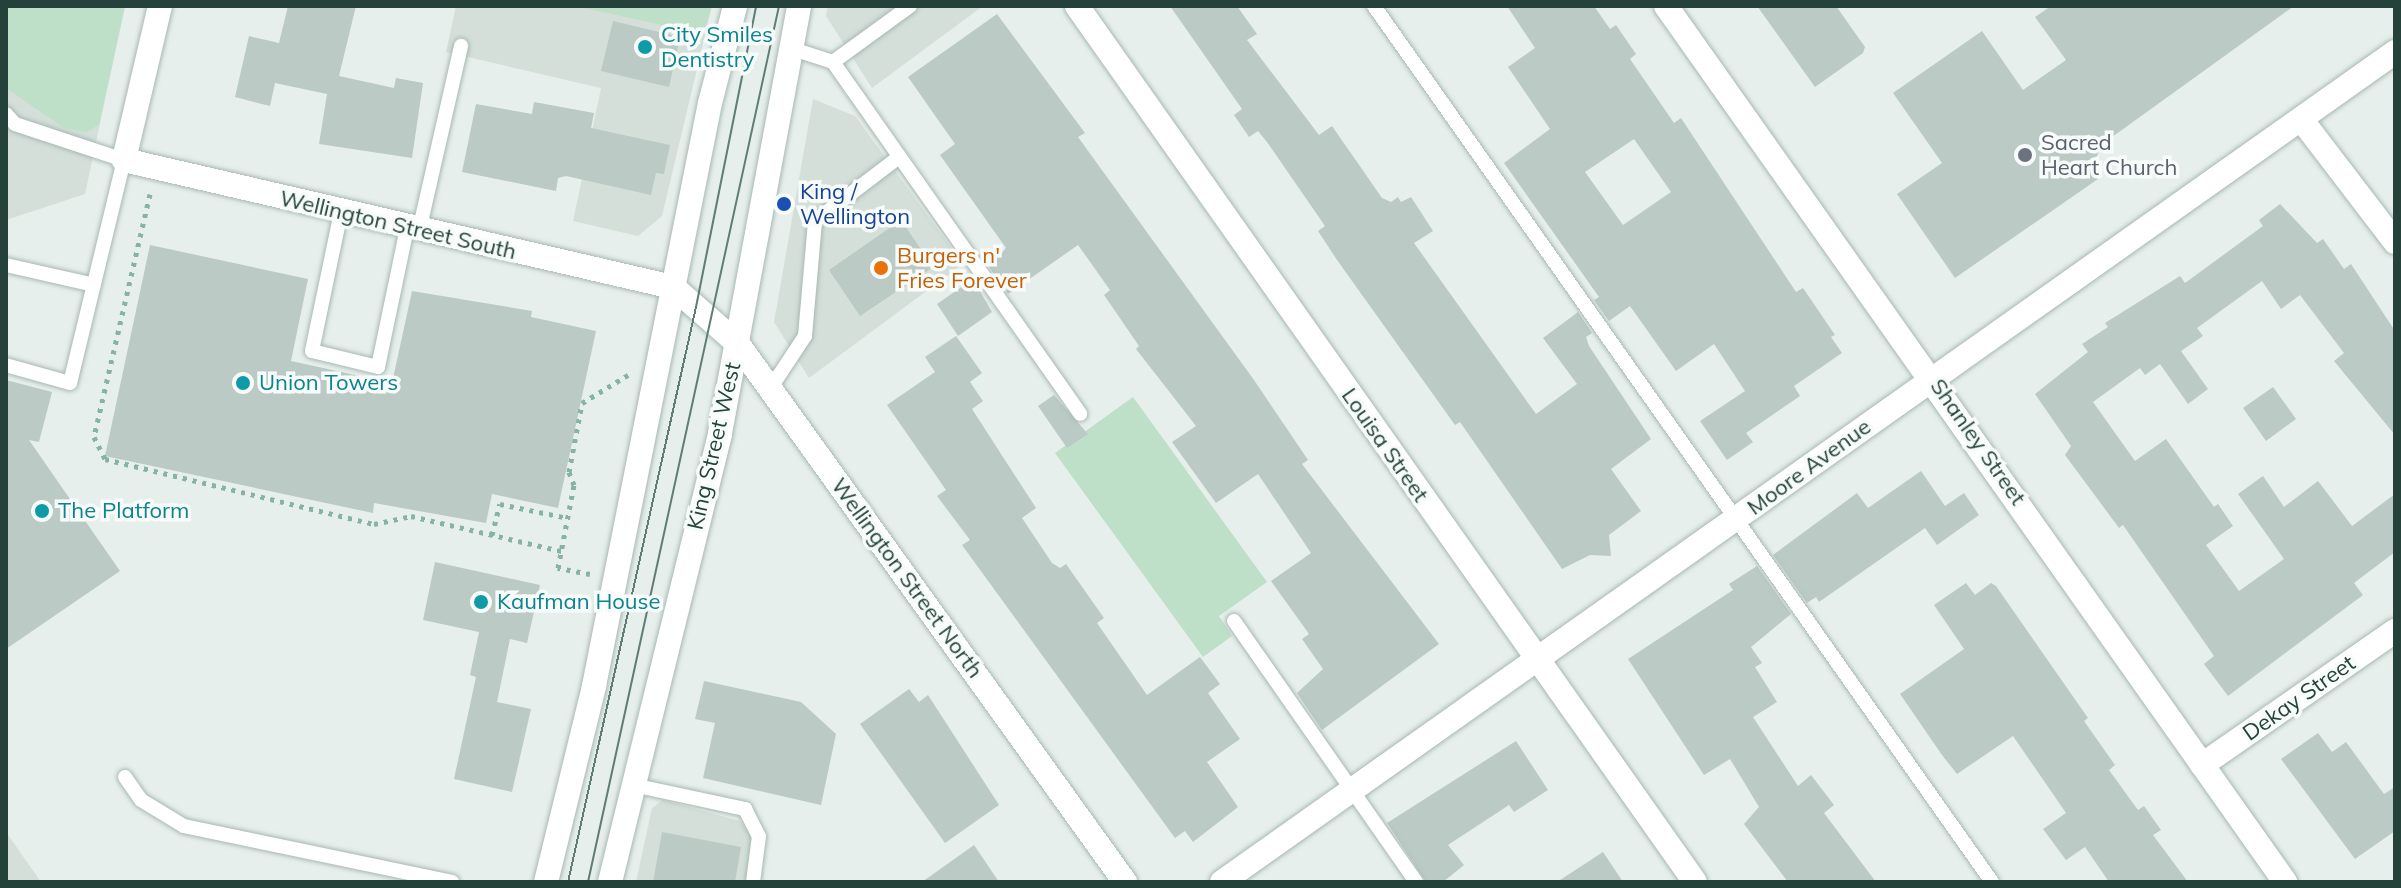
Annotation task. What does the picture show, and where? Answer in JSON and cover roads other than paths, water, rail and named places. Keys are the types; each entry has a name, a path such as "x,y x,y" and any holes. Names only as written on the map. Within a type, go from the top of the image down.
{"street":[{"path":"124,160 160,6"},
{"path":"546,882 597,672 673,287 735,6"},
{"name":"King Street West","path":"610,882 738,344 799,6"},
{"name":"Louisa Street","path":"1077,6 1695,882"},
{"name":"Shanley Street","path":"1666,6 1934,378 2285,882"},
{"name":"Moore Avenue","path":"1222,882 2395,52"},
{"path":"2301,119 2395,242"},
{"name":"Wellington Street South","path":"124,160 413,230 673,287"},
{"name":"Wellington Street North","path":"673,287 738,344 1125,882"},
{"name":"Dekay Street","path":"2202,765 2395,631"}],"lane":[{"path":"833,62 910,6"},
{"path":"1374,6 1992,882"},
{"path":"341,212 312,351 378,367 461,46"},
{"path":"790,48 833,62 1080,414"},
{"path":"6,114 15,124 124,160 70,383 6,365"},
{"path":"770,389 805,336 815,221 899,157"},
{"path":"6,265 94,285"},
{"path":"1234,621 1354,787 1416,882"},
{"path":"125,777 141,800 184,826 452,882"},
{"path":"633,785 745,809 759,836 753,882"}],"tram line":[{"path":"568,882 696,307 756,6"},
{"path":"588,882 779,6"}],"place":[{"name":"City Smiles Dentistry","path":"645,47"},
{"name":"Sacred Heart Church","path":"2025,155"},
{"name":"King / Wellington","path":"784,204"},
{"name":"Burgers n' Fries Forever","path":"881,268"},
{"name":"Union Towers","path":"243,383"},
{"name":"The Platform","path":"42,511"},
{"name":"Kaufman House","path":"481,602"}]}
